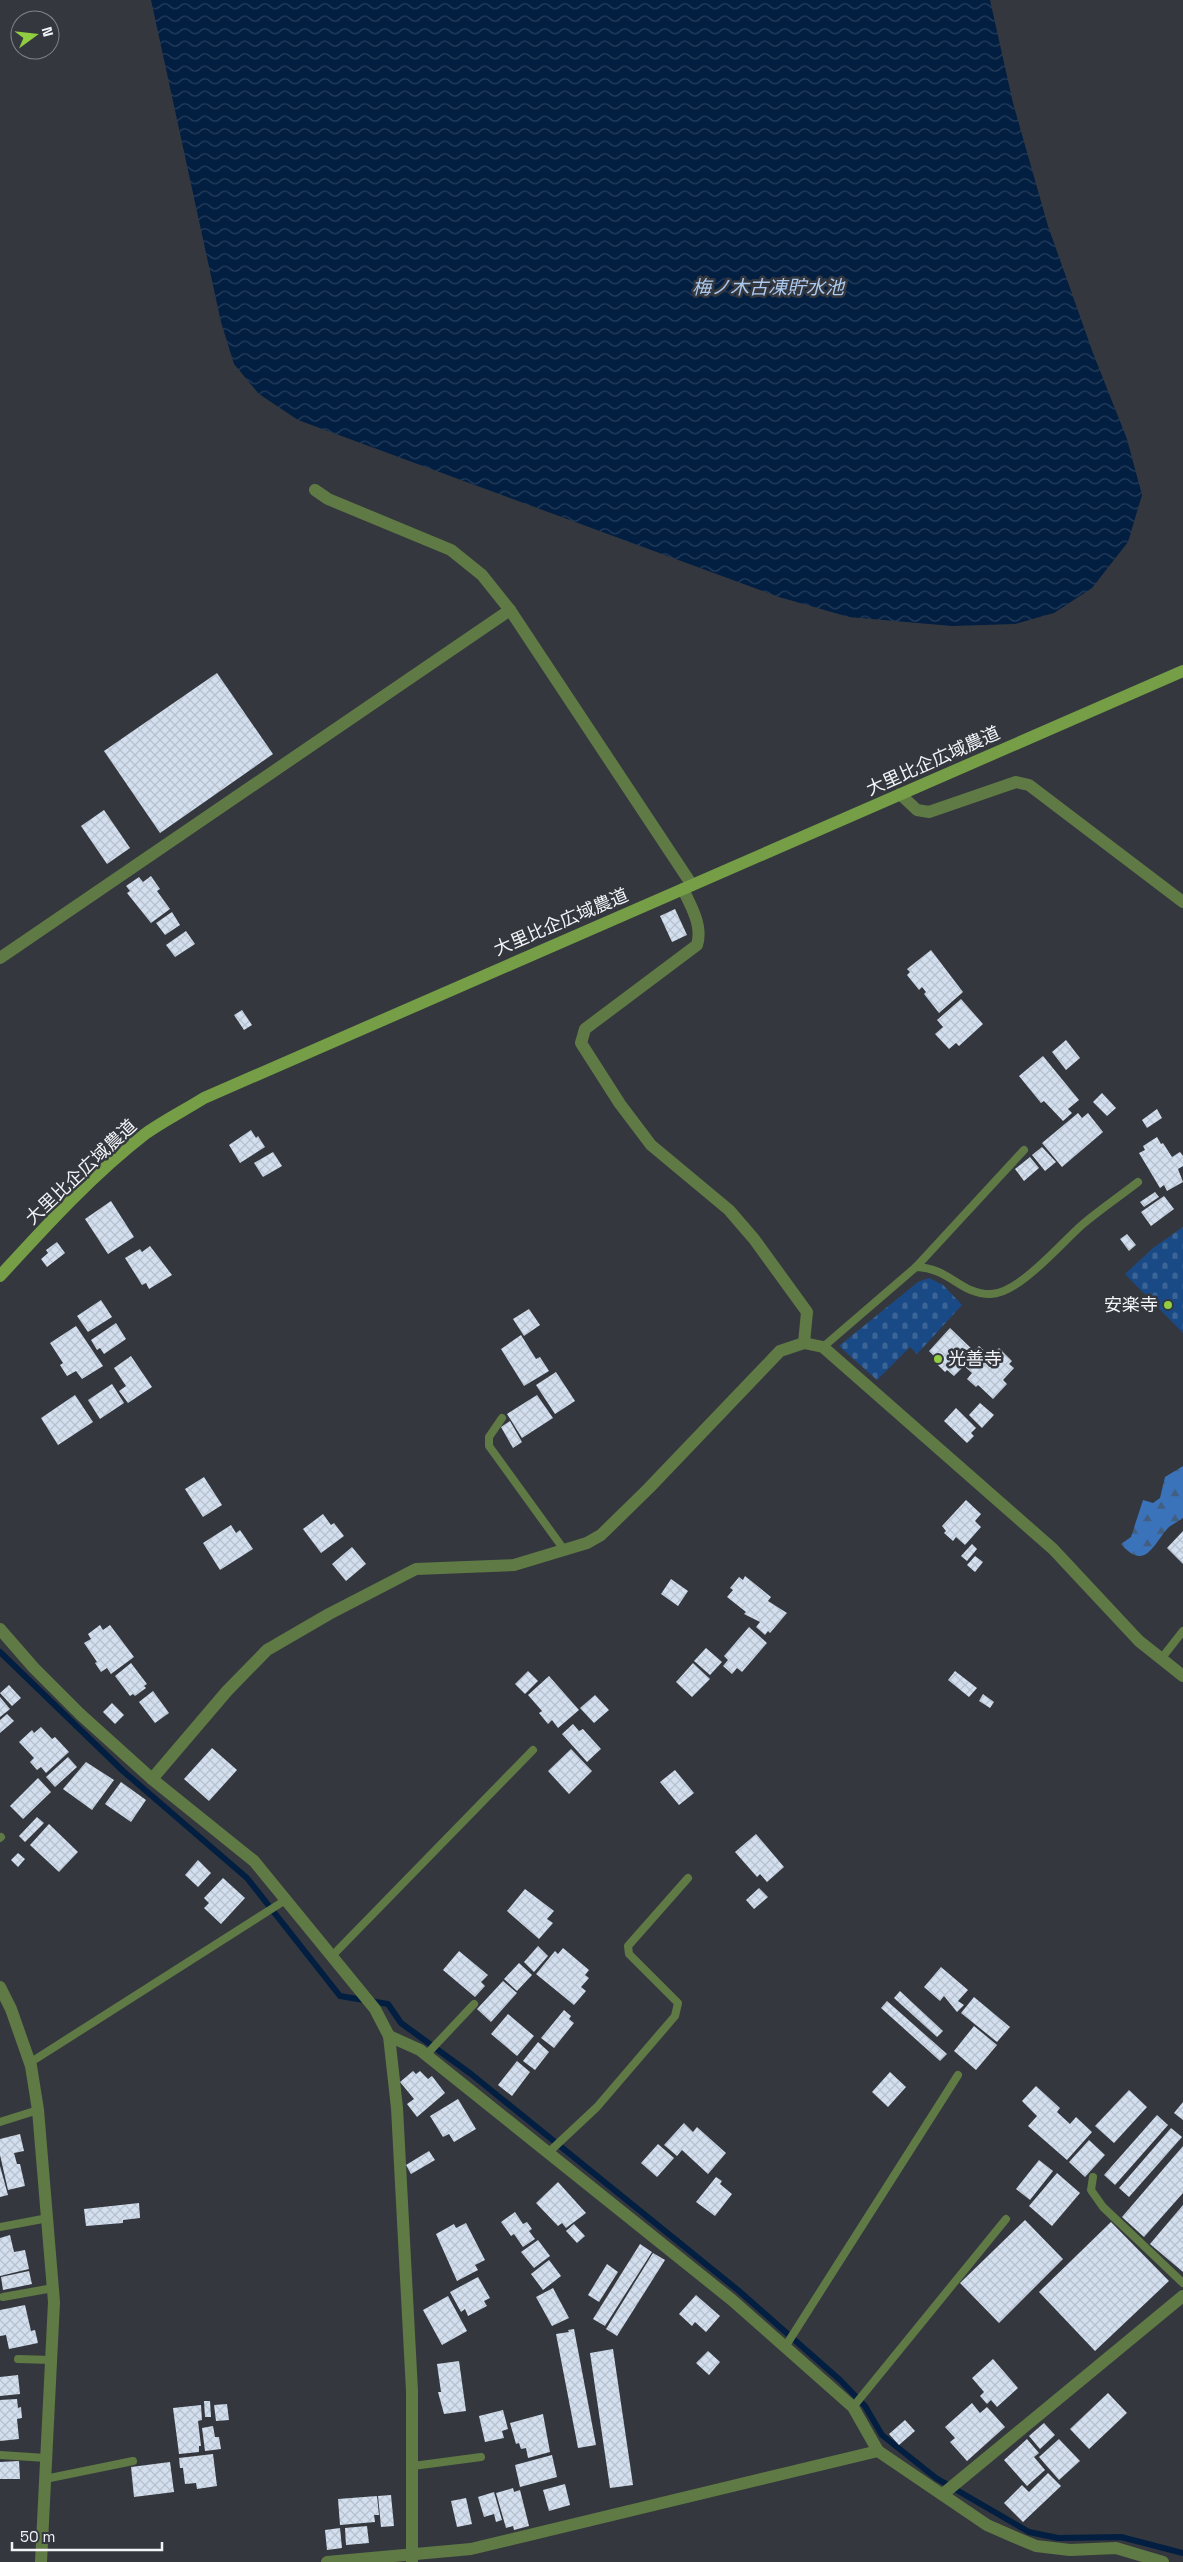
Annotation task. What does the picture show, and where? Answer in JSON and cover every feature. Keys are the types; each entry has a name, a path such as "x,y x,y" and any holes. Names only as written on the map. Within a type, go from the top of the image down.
{"street":[{"path":"315,490 328,498 452,550 482,575 510,610 688,887 700,936 697,945 585,1029 581,1042 614,1096 651,1145 729,1210 754,1239 807,1312 804,1343"},
{"path":"0,958 510,610"},
{"name":"大里比企広域農道","path":"0,1276 41,1231 106,1168 146,1134 204,1098 1183,671"},
{"path":"900,794 917,810 929,812 1016,782 1029,784 1183,902"},
{"path":"152,1779 227,1691 267,1650 329,1614 416,1569 514,1565 565,1551 587,1543 600,1535 649,1488 780,1351 804,1343 823,1347 1053,1549 1139,1641 1183,1676"},
{"path":"0,1629 34,1668 80,1714 152,1779 254,1861 284,1901 375,2009 389,2036 397,2108 406,2255 413,2466 413,2559"},
{"path":"0,1987 31,2062 38,2110 53,2288 52,2360 41,2562"},
{"path":"389,2036 426,2055 732,2300 853,2407 878,2451 987,2524 1036,2546 1070,2550 1116,2548 1164,2562"},
{"path":"943,2494 1183,2296"},
{"path":"327,2562 413,2559 471,2549 878,2451"}],"lane":[{"path":"823,1347 916,1267 1024,1150"},
{"path":"916,1267 930,1267 945,1273 967,1289 979,1293 991,1294 1004,1291 1018,1283 1084,1224 1138,1182"},
{"path":"502,1418 488,1436 489,1446 565,1551"},
{"path":"1161,1659 1183,1631"},
{"path":"332,1956 532,1750"},
{"path":"549,2152 597,2107 675,2016 678,2003 629,1954 628,1946 688,1878"},
{"path":"31,2062 284,1901"},
{"path":"426,2055 474,2004"},
{"path":"784,2346 958,2074"},
{"path":"0,2122 38,2110"},
{"path":"1092,2177 1090,2190 1103,2207 1183,2283"},
{"path":"0,2227 48,2218"},
{"path":"853,2407 1006,2219"},
{"path":"3,2297 53,2288"},
{"path":"18,2359 52,2360"},
{"path":"0,2455 46,2458"},
{"path":"413,2466 481,2457"},
{"path":"45,2479 133,2461"}],"green space":[{"name":"安楽寺","path":"1183,1227 1183,1333 1125,1274 1153,1248"},
{"path":"929,1278 943,1285 962,1305 917,1354 910,1347 877,1380 839,1346 918,1282"},
{"path":"1183,1466 1183,1518 1169,1527 1149,1552 1137,1556 1121,1544 1131,1537 1143,1500 1153,1503 1160,1498 1165,1477"}],"water":[{"name":"梅ノ木古凍貯水池","path":"151,0 990,0 1013,103 1048,226 1093,353 1127,439 1142,495 1128,542 1092,588 1054,613 1015,624 952,626 849,617 779,597 298,420 259,394 234,364 221,322"}],"building":[{"path":"217,673 273,754 160,833 104,751"},
{"path":"104,810 130,848 107,864 81,826"},
{"path":"151,876 160,889 157,891 170,909 151,923 127,893 130,891 126,886 139,877 143,882"},
{"path":"675,909 687,935 672,942 660,916"},
{"path":"172,912 180,925 165,935 156,923"},
{"path":"186,931 195,944 175,957 166,945"},
{"path":"931,950 963,992 939,1013 924,994 926,992 922,987 919,990 907,975 910,972 907,969"},
{"path":"961,999 983,1024 959,1046 956,1043 949,1049 935,1034 943,1027 937,1020"},
{"path":"242,1010 252,1025 244,1030 234,1015"},
{"path":"1066,1040 1080,1058 1066,1070 1052,1052"},
{"path":"1043,1056 1079,1100 1068,1109 1072,1113 1063,1121 1044,1101 1041,1103 1019,1076"},
{"path":"1102,1093 1116,1108 1107,1116 1093,1102"},
{"path":"1157,1109 1162,1118 1147,1128 1142,1120"},
{"path":"1078,1113 1082,1118 1088,1113 1103,1132 1062,1167 1042,1143"},
{"path":"251,1130 256,1138 258,1136 265,1147 240,1163 229,1145"},
{"path":"1157,1137 1172,1157 1180,1152 1183,1156 1183,1166 1178,1169 1183,1182 1167,1191 1164,1185 1160,1188 1139,1153 1145,1150 1143,1146"},
{"path":"1042,1147 1056,1162 1045,1171 1032,1155"},
{"path":"273,1152 282,1166 263,1177 254,1163"},
{"path":"1030,1157 1039,1168 1024,1181 1015,1169"},
{"path":"1155,1192 1159,1197 1144,1207 1140,1202"},
{"path":"1164,1196 1174,1209 1151,1226 1141,1212"},
{"path":"111,1201 134,1237 108,1254 85,1219"},
{"path":"1127,1234 1136,1245 1129,1251 1120,1239"},
{"path":"57,1242 65,1253 47,1267 41,1259 48,1253 46,1250"},
{"path":"150,1246 172,1275 149,1289 146,1283 142,1285 125,1258 140,1249 142,1252"},
{"path":"101,1300 112,1317 88,1332 77,1316"},
{"path":"529,1309 540,1325 524,1336 513,1319"},
{"path":"116,1323 126,1339 104,1354 100,1348 97,1350 91,1340"},
{"path":"76,1326 103,1366 82,1379 76,1371 67,1376 60,1365 63,1363 50,1343"},
{"path":"950,1328 974,1351 979,1346 991,1357 999,1348 1012,1361 1009,1364 1014,1368 1003,1380 1007,1384 993,1399 978,1385 976,1387 967,1379 972,1373 964,1366 954,1376 947,1370 945,1372 935,1362 937,1359 929,1351"},
{"path":"521,1335 536,1359 540,1357 549,1371 524,1386 501,1349"},
{"path":"131,1356 152,1387 128,1403 119,1391 126,1386 114,1368"},
{"path":"556,1372 575,1401 555,1414 536,1385"},
{"path":"112,1384 124,1403 100,1419 88,1400"},
{"path":"75,1395 93,1422 58,1445 41,1418"},
{"path":"537,1395 553,1418 522,1438 507,1414"},
{"path":"980,1403 994,1415 982,1428 969,1415"},
{"path":"956,1408 976,1428 971,1433 974,1436 967,1443 944,1421"},
{"path":"510,1421 522,1442 513,1448 501,1427"},
{"path":"204,1477 222,1505 203,1517 185,1489"},
{"path":"966,1500 981,1514 975,1521 981,1527 965,1545 956,1537 953,1541 944,1533 946,1531 942,1526"},
{"path":"323,1514 331,1525 334,1523 344,1536 321,1553 303,1529"},
{"path":"231,1525 236,1533 240,1530 253,1549 220,1570 203,1543"},
{"path":"1183,1531 1183,1564 1167,1548"},
{"path":"972,1544 977,1549 967,1561 961,1556"},
{"path":"352,1547 366,1564 346,1581 332,1564"},
{"path":"975,1556 983,1562 975,1572 967,1565"},
{"path":"745,1576 771,1597 768,1601 787,1613 770,1633 768,1631 765,1635 756,1627 760,1622 744,1614 746,1612 727,1597 733,1590 730,1588 739,1577 743,1580"},
{"path":"671,1579 688,1591 678,1606 661,1594"},
{"path":"100,1625 103,1630 110,1625 134,1657 111,1674 107,1668 101,1672 95,1663 97,1662 84,1643 91,1639 88,1634"},
{"path":"749,1627 767,1643 742,1672 737,1668 732,1674 723,1666 728,1660 724,1656"},
{"path":"706,1648 722,1662 710,1675 694,1661"},
{"path":"131,1663 147,1684 144,1686 146,1688 135,1696 133,1694 130,1696 115,1676"},
{"path":"693,1663 710,1679 692,1697 676,1682"},
{"path":"528,1671 538,1681 525,1694 515,1684"},
{"path":"955,1671 977,1688 969,1697 948,1680"},
{"path":"549,1676 579,1710 558,1728 552,1720 548,1724 539,1713 542,1711 528,1695"},
{"path":"9,1685 21,1698 12,1706 0,1693"},
{"path":"153,1691 169,1713 155,1723 139,1702"},
{"path":"983,1694 994,1702 990,1708 979,1701"},
{"path":"595,1695 609,1710 594,1723 580,1708"},
{"path":"0,1697 10,1709 0,1717"},
{"path":"112,1703 124,1715 115,1724 103,1712"},
{"path":"7,1714 14,1721 0,1733 0,1720"},
{"path":"573,1724 579,1731 583,1729 601,1749 587,1762 562,1734"},
{"path":"41,1727 52,1739 55,1737 69,1752 46,1773 41,1767 37,1770 30,1762 34,1758 19,1742 32,1730 34,1733"},
{"path":"212,1748 237,1770 209,1801 184,1779"},
{"path":"571,1749 592,1771 569,1794 548,1771"},
{"path":"68,1757 77,1767 55,1787 46,1777"},
{"path":"86,1762 114,1780 92,1810 63,1789"},
{"path":"675,1770 694,1793 679,1805 660,1782"},
{"path":"38,1778 51,1792 23,1819 10,1806"},
{"path":"121,1782 146,1800 131,1822 105,1804"},
{"path":"37,1817 44,1823 25,1842 19,1836"},
{"path":"49,1824 78,1852 59,1872 30,1845"},
{"path":"756,1834 784,1867 767,1882 760,1874 757,1877 735,1852"},
{"path":"18,1853 25,1859 18,1867 11,1860"},
{"path":"198,1860 211,1873 198,1887 185,1875"},
{"path":"223,1878 245,1898 221,1924 204,1908 209,1903 204,1898"},
{"path":"759,1888 768,1897 754,1909 746,1900"},
{"path":"525,1889 554,1911 547,1919 553,1923 539,1939 507,1911"},
{"path":"538,1946 548,1956 534,1972 524,1962"},
{"path":"563,1948 589,1970 585,1975 589,1978 581,1987 586,1991 574,2005 536,1974 555,1951 558,1954"},
{"path":"459,1951 488,1975 481,1982 485,1986 475,1997 443,1970"},
{"path":"519,1963 532,1975 517,1991 504,1979"},
{"path":"941,1967 968,1990 958,2001 964,2005 957,2012 944,1996 940,2001 924,1987"},
{"path":"503,1981 517,1993 491,2022 477,2009"},
{"path":"900,1991 943,2031 937,2037 894,1998"},
{"path":"974,1997 1010,2027 997,2042 961,2013"},
{"path":"887,2001 947,2054 940,2061 881,2008"},
{"path":"564,2010 571,2016 569,2019 574,2023 554,2048 541,2038"},
{"path":"508,2014 534,2036 517,2056 491,2034"},
{"path":"974,2026 997,2045 976,2070 954,2051"},
{"path":"538,2042 549,2052 535,2070 523,2061"},
{"path":"517,2061 530,2072 512,2096 498,2085"},
{"path":"413,2071 416,2074 420,2071 428,2079 432,2076 445,2093 417,2117 407,2104 414,2099 400,2082"},
{"path":"890,2072 906,2087 888,2107 872,2092"},
{"path":"1036,2086 1060,2108 1057,2112 1070,2124 1076,2117 1092,2132 1067,2160 1028,2126 1037,2116 1022,2101"},
{"path":"1129,2090 1147,2107 1114,2143 1095,2126"},
{"path":"458,2099 476,2129 454,2142 449,2134 443,2137 430,2116"},
{"path":"1183,2102 1183,2120 1174,2113"},
{"path":"1157,2115 1168,2125 1115,2185 1104,2175"},
{"path":"684,2123 693,2132 697,2127 726,2153 708,2174 682,2150 677,2156 664,2145"},
{"path":"1171,2128 1182,2137 1129,2197 1119,2188"},
{"path":"20,2134 24,2151 14,2153 17,2164 20,2164 25,2186 8,2190 0,2155 0,2139"},
{"path":"1089,2140 1105,2155 1085,2177 1069,2162"},
{"path":"658,2144 674,2158 657,2177 641,2163"},
{"path":"1183,2146 1183,2193 1144,2237 1122,2217"},
{"path":"429,2151 435,2160 411,2174 406,2165"},
{"path":"1039,2160 1053,2171 1030,2200 1016,2189"},
{"path":"0,2166 8,2195 0,2197"},
{"path":"1057,2173 1080,2193 1052,2226 1029,2206"},
{"path":"716,2177 722,2181 720,2184 732,2194 715,2216 696,2202"},
{"path":"558,2182 586,2213 566,2228 562,2223 558,2226 536,2203"},
{"path":"139,2203 140,2218 123,2220 123,2223 86,2226 84,2209"},
{"path":"1183,2205 1183,2272 1150,2244"},
{"path":"515,2212 523,2224 527,2222 532,2229 529,2231 535,2239 523,2247 514,2234 511,2236 501,2222"},
{"path":"1025,2220 1063,2259 999,2323 960,2283"},
{"path":"1111,2222 1169,2281 1095,2351 1039,2292"},
{"path":"466,2223 485,2260 475,2265 478,2270 457,2281 436,2234 454,2224 456,2228"},
{"path":"574,2224 585,2236 577,2243 566,2231"},
{"path":"10,2235 14,2252 25,2250 29,2269 0,2276 0,2238"},
{"path":"538,2240 550,2256 534,2268 521,2252"},
{"path":"640,2244 652,2252 605,2326 593,2319"},
{"path":"653,2253 665,2260 617,2336 606,2329"},
{"path":"549,2260 561,2276 543,2290 531,2274"},
{"path":"607,2264 618,2272 599,2302 588,2295"},
{"path":"29,2271 32,2284 3,2290 1,2277"},
{"path":"478,2277 490,2298 484,2301 487,2306 468,2316 465,2309 461,2312 450,2292"},
{"path":"553,2288 569,2318 552,2326 536,2297"},
{"path":"696,2295 720,2316 706,2332 695,2322 692,2326 679,2314"},
{"path":"448,2296 467,2331 442,2345 423,2310"},
{"path":"25,2305 31,2331 35,2330 38,2343 9,2349 6,2335 0,2336 0,2310"},
{"path":"574,2329 596,2445 578,2448 556,2334 569,2332 568,2330"},
{"path":"613,2349 633,2485 610,2488 590,2353"},
{"path":"708,2351 720,2362 709,2375 696,2363"},
{"path":"993,2359 1018,2388 997,2407 991,2400 987,2404 980,2396 984,2392 972,2378"},
{"path":"459,2361 466,2411 444,2414 438,2392 441,2392 437,2364"},
{"path":"18,2375 20,2394 0,2396 0,2377"},
{"path":"1108,2393 1127,2413 1089,2449 1070,2429"},
{"path":"17,2399 18,2408 21,2407 22,2418 17,2419 19,2439 0,2441 0,2400"},
{"path":"204,2401 210,2401 211,2417 205,2417"},
{"path":"972,2403 980,2413 987,2407 1005,2427 967,2461 950,2442 955,2438 945,2427"},
{"path":"227,2404 229,2420 216,2421 214,2405"},
{"path":"201,2405 202,2420 198,2421 201,2446 199,2446 199,2452 179,2454 173,2408"},
{"path":"503,2410 508,2429 502,2431 504,2438 485,2442 479,2416"},
{"path":"543,2414 550,2452 528,2458 526,2448 521,2449 519,2443 516,2444 510,2423"},
{"path":"905,2420 915,2431 899,2445 889,2434"},
{"path":"1044,2423 1055,2435 1040,2449 1029,2436"},
{"path":"213,2426 215,2437 219,2437 221,2449 205,2451 202,2428"},
{"path":"1027,2439 1039,2453 1034,2457 1045,2470 1027,2486 1004,2460"},
{"path":"1059,2439 1080,2461 1059,2480 1039,2457"},
{"path":"213,2454 217,2486 197,2489 196,2483 185,2484 183,2468 180,2468 179,2458"},
{"path":"552,2455 557,2477 520,2487 515,2465"},
{"path":"19,2461 20,2479 0,2479 0,2462"},
{"path":"170,2462 174,2492 134,2497 131,2467"},
{"path":"1048,2473 1061,2486 1023,2522 1004,2503 1022,2485 1029,2492"},
{"path":"565,2484 570,2505 549,2511 543,2490"},
{"path":"513,2488 514,2492 520,2490 529,2526 514,2530 513,2526 506,2528 496,2493"},
{"path":"494,2492 502,2520 496,2522 494,2514 484,2517 478,2497"},
{"path":"391,2495 394,2526 381,2527 378,2496"},
{"path":"377,2496 379,2515 374,2515 375,2522 340,2525 338,2499"},
{"path":"466,2498 472,2524 457,2527 451,2501"},
{"path":"367,2526 369,2543 346,2545 345,2528"},
{"path":"340,2528 342,2548 327,2550 325,2530"}],"waterway":[{"path":"0,1652 123,1771 247,1878 340,1996 388,2004 401,2023 471,2074 739,2291 840,2380 865,2406 882,2435 936,2478 1029,2532 1058,2538 1121,2537 1183,2553"}],"place":[{"name":"安楽寺","path":"1168,1305"},
{"name":"光善寺","path":"938,1359"}]}
